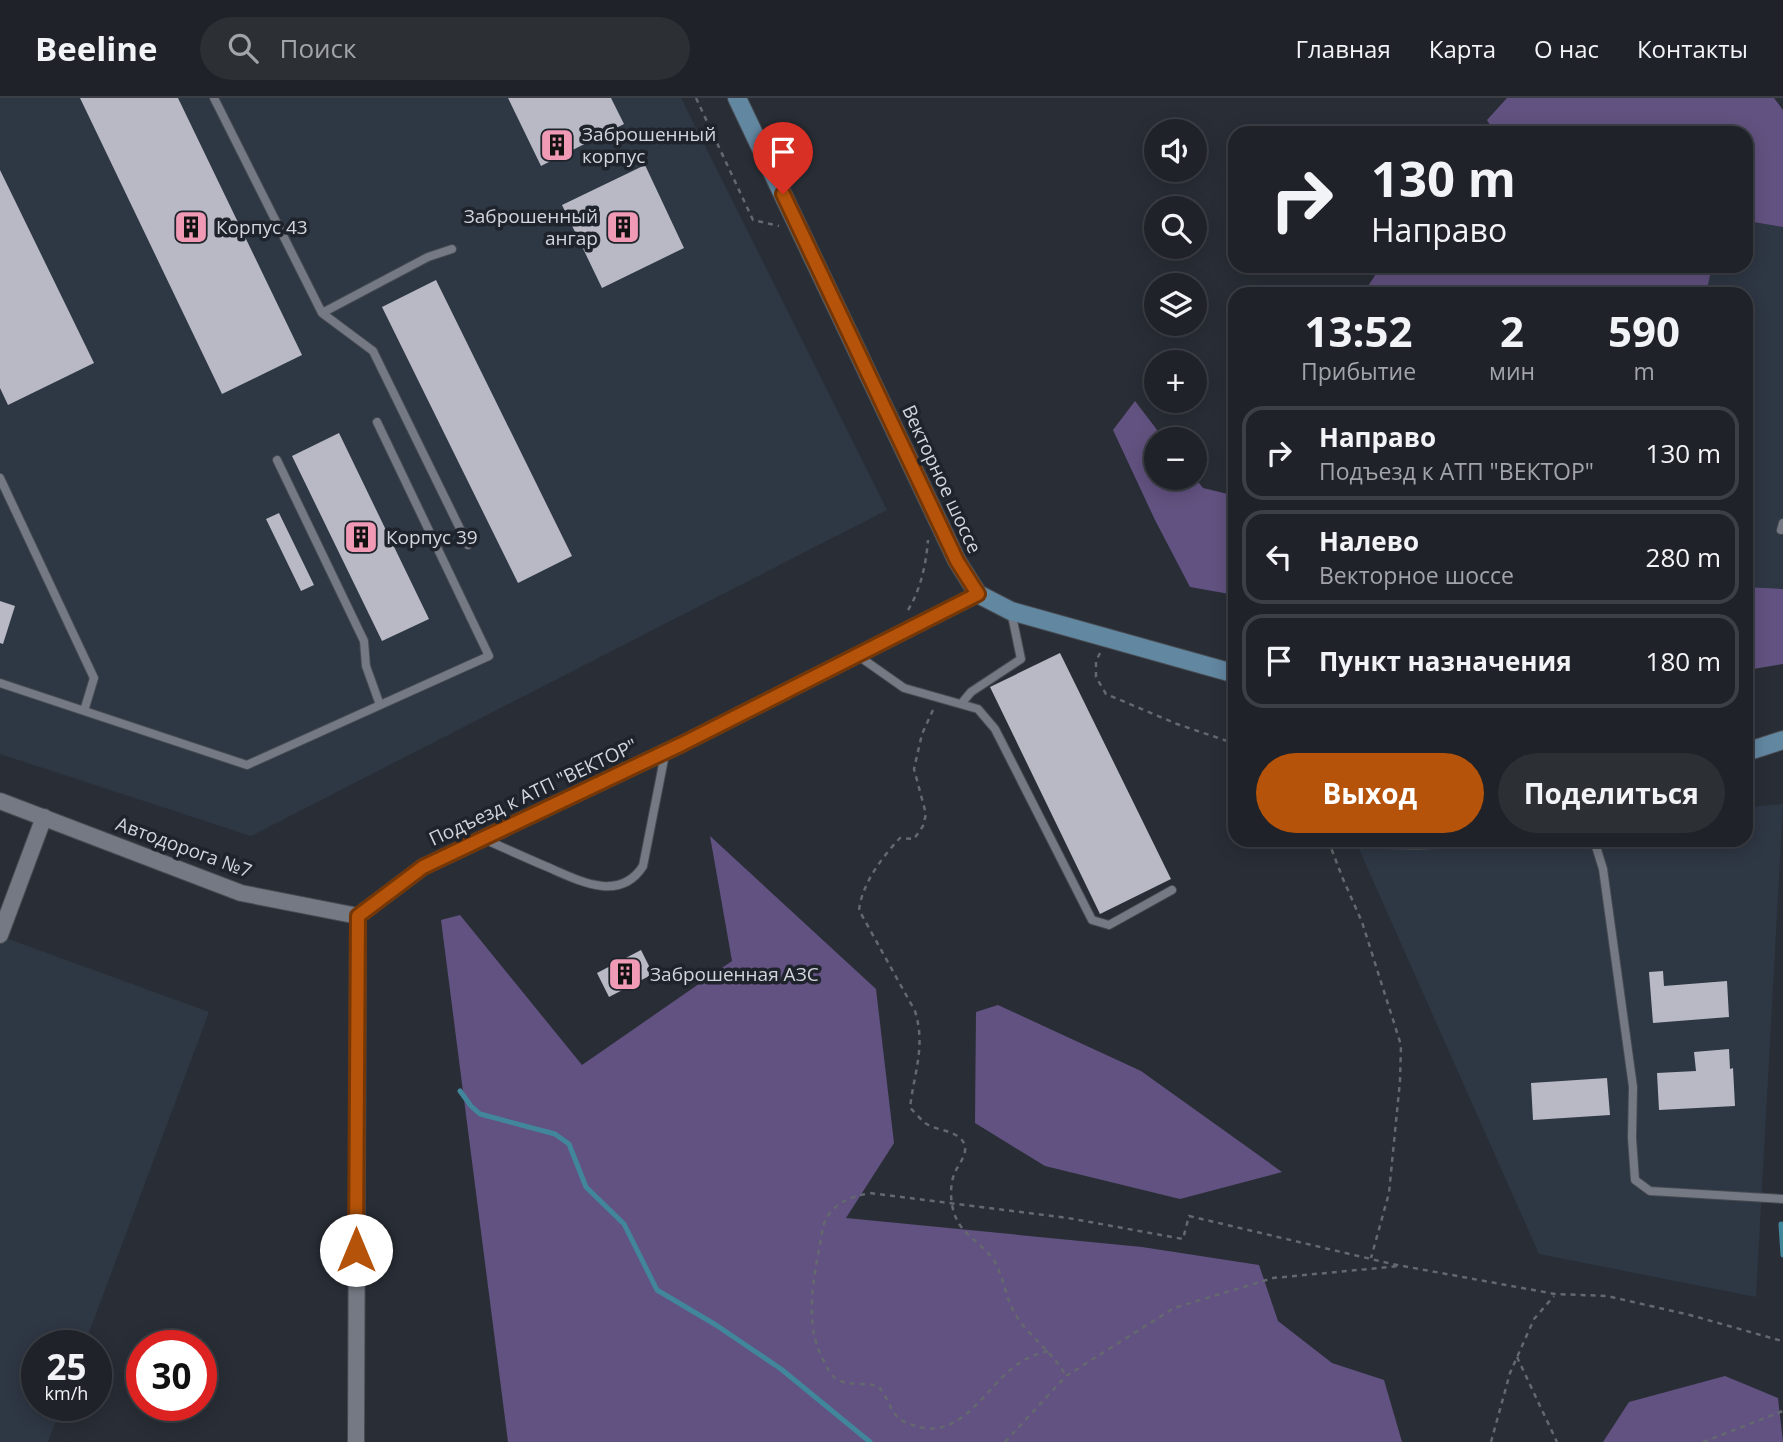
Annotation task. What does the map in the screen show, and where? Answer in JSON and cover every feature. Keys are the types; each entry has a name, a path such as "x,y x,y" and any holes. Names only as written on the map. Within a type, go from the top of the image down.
{"main road":[{"name":"Векторное шоссе","path":"737,98 957,561 978,594"},
{"path":"978,594 1011,611 1228,672"},
{"path":"1753,750 1783,740"}],"street":[{"name":"Подъезд к АТП \"ВЕКТОР\"","path":"358,916 423,867 665,752 978,594"},
{"name":"Автодорога №7","path":"0,802 241,893 358,916"},
{"path":"0,934 44,817"},
{"path":"356,1442 358,916"}],"lane":[{"path":"214,98 322,313 373,351 468,545"},
{"path":"322,313 428,257 452,249"},
{"path":"0,683 247,765 489,656 377,422"},
{"path":"277,460 364,640 366,666 380,705"},
{"path":"0,478 94,678 84,711"},
{"path":"961,704 971,692 1020,659 1011,611"},
{"path":"857,655 904,688 978,709 995,729 1092,919 1109,925 1172,890"},
{"path":"484,839 588,885 609,886 626,883 636,877 643,866 665,752"},
{"path":"1596,847 1603,869 1633,1087 1635,1180 1650,1191 1783,1199"}],"path":[{"path":"696,98 753,220 782,227"},
{"path":"907,611 920,585 928,535"},
{"path":"1108,637 1096,661 1096,677 1106,694 1177,724 1228,741"},
{"path":"939,698 922,734 914,769 926,814 923,826 914,839 900,838 889,850 861,894 859,910 915,1011 920,1028 920,1051 910,1108 926,1123 960,1138 965,1148 963,1161 955,1172 952,1204 957,1221 992,1258 1003,1278 1013,1311 1024,1328 1058,1360 1066,1376"},
{"path":"1331,847 1362,922 1401,1045 1389,1193 1371,1259"},
{"path":"1048,1351 1030,1356 1009,1370 967,1415 941,1428 919,1428 899,1419 878,1386 850,1384 833,1377 815,1345 811,1326 813,1290 823,1226 833,1209 842,1200 870,1193 1068,1218 1184,1239 1189,1216 1405,1266 1555,1294 1607,1296 1690,1315 1782,1341"},
{"path":"1005,1442 1066,1376 1174,1308 1273,1278 1405,1266"},
{"path":"1491,1442 1510,1373 1534,1319 1555,1294"},
{"path":"1517,1357 1557,1442"},
{"path":"1703,1442 1783,1411"}],"shaded area":[{"path":"0,98 681,98 887,510 251,836 0,754"},
{"path":"1507,98 1774,98 1783,110 1783,227 1753,222 1753,126 1491,126 1487,120"},
{"path":"1753,222 1783,227 1783,589 1753,587 1753,287 1708,287 1710,273 1753,273"},
{"path":"1376,273 1710,273 1708,287 1368,287"},
{"path":"1135,401 1155,427 1144,427 1144,490 1207,489 1228,494 1228,594 1190,587 1113,430"},
{"path":"1753,587 1783,589 1783,664 1753,669"},
{"path":"1783,804 1756,1297 1539,1254 1358,847 1753,847 1753,806"},
{"path":"710,836 876,989 894,1143 846,1218 1142,1247 1259,1265 1278,1321 1332,1363 1384,1380 1402,1442 508,1442 441,920 460,915 582,1065 732,961"},
{"path":"0,936 209,1012 90,1330 21,1330 21,1421 56,1421 48,1442 0,1442"},
{"path":"998,1005 1141,1071 1282,1172 1180,1199 1045,1166 975,1123 976,1012"},
{"path":"1725,1376 1778,1398 1783,1442 1603,1442 1629,1402"}],"building":[{"name":"Корпус 43","path":"80,98 178,98 302,355 222,394"},
{"name":"Заброшенный корпус","path":"508,98 611,98 624,124 541,166"},
{"name":"Заброшенный ангар","path":"645,165 684,248 602,288 562,205"},
{"path":"0,170 94,363 8,405 0,388"},
{"path":"436,280 572,556 518,583 382,307"},
{"name":"Корпус 39","path":"339,433 429,619 382,641 292,456"},
{"path":"279,513 314,585 301,591 266,519"},
{"path":"0,601 15,606 3,644 0,643"},
{"path":"1060,653 1171,879 1100,914 990,687"},
{"name":"Заброшенная АЗС","path":"641,950 653,974 609,997 597,973"},
{"path":"1663,971 1664,986 1727,981 1729,1017 1653,1023 1649,972"},
{"path":"1729,1049 1735,1106 1659,1110 1657,1073 1696,1071 1694,1052"},
{"path":"1607,1078 1610,1115 1533,1120 1531,1083"}],"waterway":[{"path":"460,1091 480,1114 555,1134 569,1144 586,1187 624,1224 657,1290 716,1325 781,1369 870,1442"},
{"path":"1781,1224 1783,1255"}],"place":[{"name":"Заброшенный корпус","path":"557,145"},
{"name":"Корпус 43","path":"191,227"},
{"name":"Заброшенный ангар","path":"623,227"},
{"name":"Корпус 39","path":"361,537"},
{"name":"Заброшенная АЗС","path":"625,974"}],"route":[{"path":"356,1250 358,916 423,867 682,744 978,594 957,561 783,194"}]}
